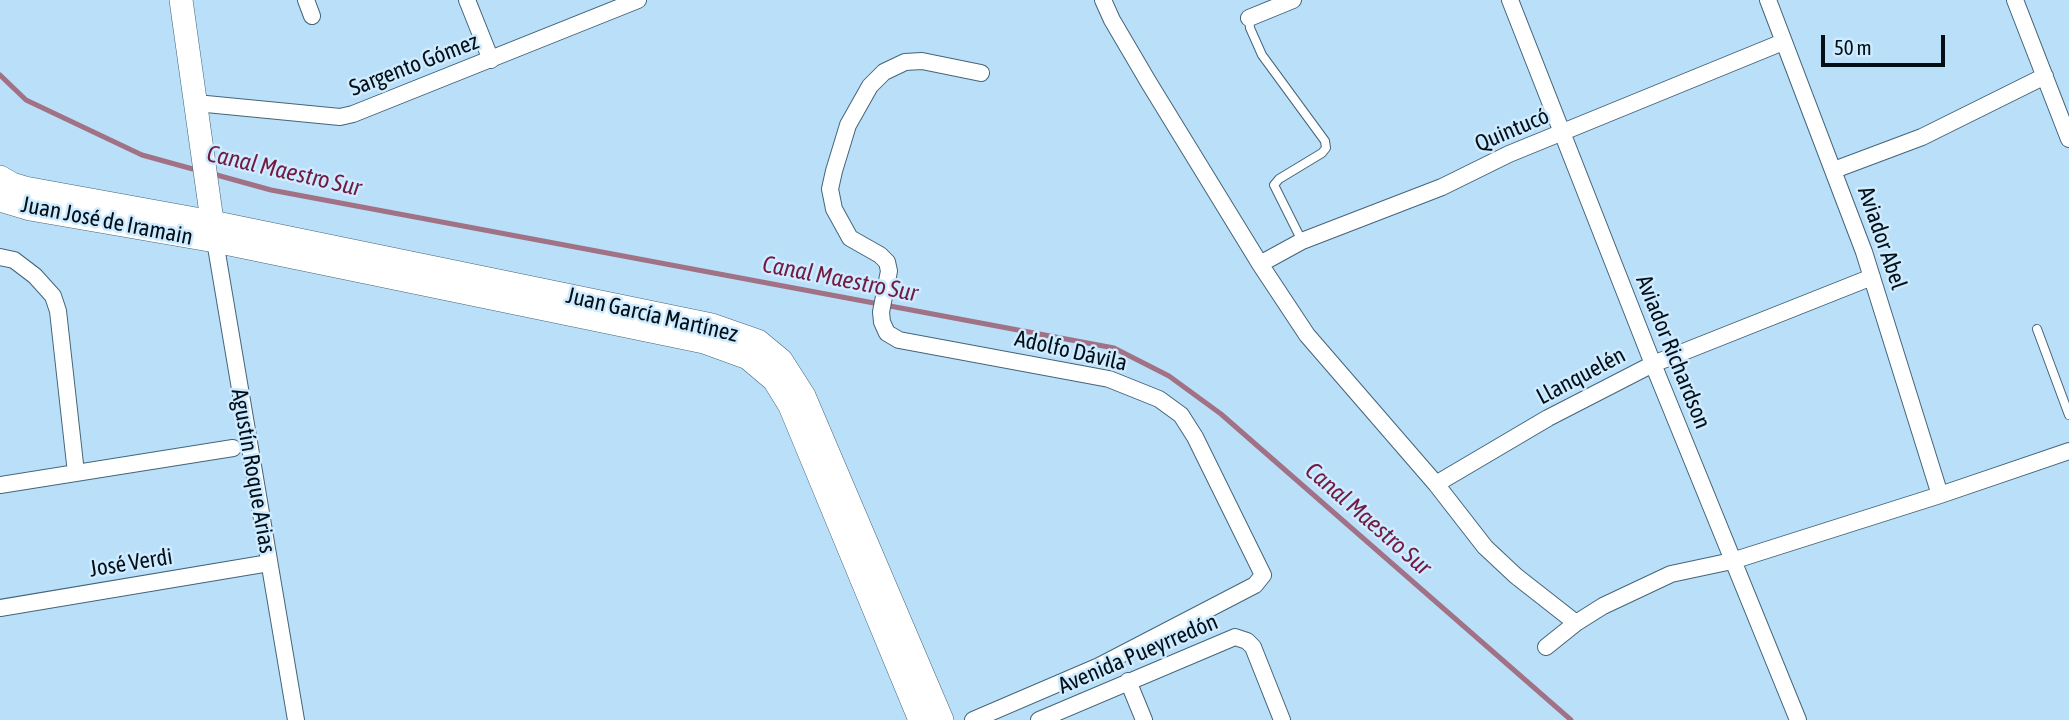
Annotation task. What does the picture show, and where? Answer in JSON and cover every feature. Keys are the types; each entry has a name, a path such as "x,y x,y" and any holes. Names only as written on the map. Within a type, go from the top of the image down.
{"main road":[{"path":"181,0 213,232"},
{"name":"Juan José de Iramain","path":"0,177 25,188 213,232"},
{"name":"Juan José de Iramain","path":"0,200 30,209 213,232"},
{"name":"Juan García Martínez","path":"213,232 704,342 748,358 774,380 790,406 920,720"},
{"name":"Juan García Martínez","path":"213,232 712,326 745,335 765,345 790,371 804,396 942,720"}],"street":[{"path":"306,0 312,16"},
{"path":"467,0 491,60"},
{"name":"Sargento Gómez","path":"196,103 340,117 353,114 638,0"},
{"path":"1103,0 1149,83 1260,264 1325,359 1436,484 1501,563 1576,623"},
{"path":"1249,18 1293,0"},
{"name":"Aviador Richardson","path":"1510,0 1653,364 1798,720"},
{"name":"Aviador Abel","path":"1768,0 1872,277 1940,495"},
{"path":"2015,0 2069,139"},
{"name":"Quintucó","path":"1260,264 1302,242 1442,187 1509,155 1783,42"},
{"name":"Adolfo Dávila","path":"973,720 1098,666 1255,585 1263,575 1195,437 1181,415 1159,399 1109,379 899,340 887,332 881,312 889,271 887,262 850,238 834,208 830,189 848,125 870,86 884,72 905,62 922,61 981,73"},
{"path":"1834,170 1922,137 2045,76"},
{"name":"Agustín Roque Arias","path":"213,232 296,720"},
{"path":"0,257 14,260 36,276 53,296 58,311 76,472"},
{"name":"Llanquelén","path":"1436,484 1548,418 1653,364 1872,277"},
{"path":"0,485 233,448"},
{"path":"1546,647 1603,606 1671,574 1732,561 2069,451"},
{"name":"José Verdi","path":"0,608 269,563"},
{"name":"Avenida Pueyrredón","path":"1039,720 1230,638 1241,638 1253,647 1282,720"},
{"path":"1128,681 1144,720"}],"lane":[{"path":"1249,18 1250,28 1262,55 1325,141 1326,148 1322,153 1279,179 1274,185 1302,242"},
{"path":"2037,328 2069,415"}],"waterway":[{"name":"Canal Maestro Sur","path":"0,75 26,100 142,155 200,171"},
{"name":"Canal Maestro Sur","path":"213,174 271,190 1114,348 1169,376 1221,414 1571,720"}]}
